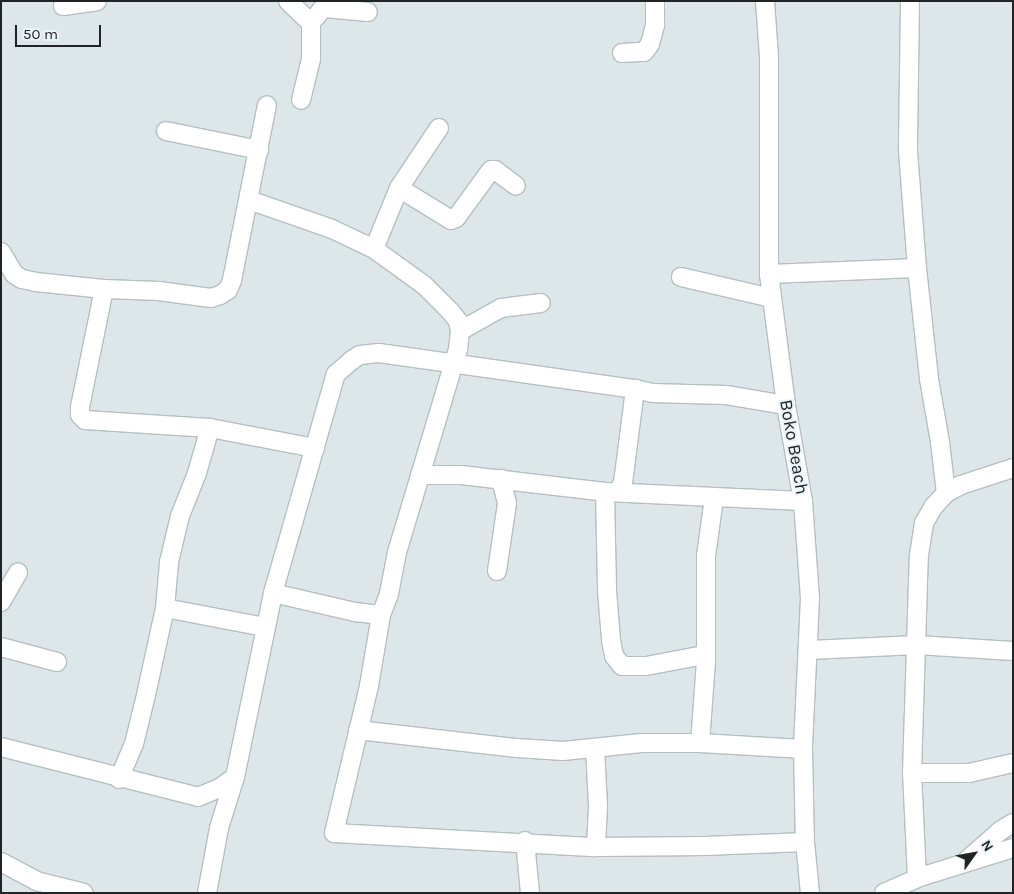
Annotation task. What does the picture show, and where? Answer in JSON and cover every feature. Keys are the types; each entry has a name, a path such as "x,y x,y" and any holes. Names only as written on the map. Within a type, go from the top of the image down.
{"street":[{"path":"63,6 97,1"},
{"path":"288,1 309,19 312,35 311,60 301,100"},
{"path":"622,53 644,52 650,44 655,25 655,1"},
{"name":"Boko Beach","path":"765,1 769,57 769,274 786,405 803,501 810,598 803,749 805,842 810,893"},
{"path":"910,1 908,151 917,268 929,379 940,442 946,493"},
{"path":"309,19 325,8 368,12"},
{"path":"1,252 14,274 22,279 104,289 159,291 211,298 220,296 228,290 232,280 267,105"},
{"path":"374,249 399,188 439,128"},
{"path":"166,130 259,150"},
{"path":"399,188 451,220 456,218 491,170 495,170 516,186"},
{"path":"249,200 332,229 374,249 424,285 455,316 460,331 454,363 397,552 388,594 381,615 369,686 334,833 525,841 596,847 706,846 805,842"},
{"path":"769,274 917,268"},
{"path":"681,277 772,298"},
{"path":"104,289 80,407 82,418 89,421 210,428 316,448"},
{"path":"460,331 501,308 541,303"},
{"path":"207,893 219,828 235,777 273,593 336,374 360,355 379,353 652,393 726,396 786,405"},
{"path":"612,491 623,483 635,389"},
{"path":"119,779 134,744 165,608 169,562 180,516 197,473 210,428"},
{"path":"917,878 912,774 919,555 924,523 934,506 946,493 961,485 1013,468"},
{"path":"420,475 461,475 612,491 714,498 803,501"},
{"path":"497,571 507,503 501,479"},
{"path":"612,491 607,591 614,656 622,666 646,666 706,654"},
{"path":"700,742 706,654 706,556 714,498"},
{"path":"1,602 18,572"},
{"path":"273,593 355,612 381,615"},
{"path":"165,608 265,627"},
{"path":"809,650 917,645 1013,651"},
{"path":"1,648 57,662"},
{"path":"358,730 518,748 563,750 642,743 700,742 803,749"},
{"path":"1,747 119,779 198,797 209,808 219,828"},
{"path":"595,748 598,806 596,847"},
{"path":"912,774 969,772 1013,763"},
{"path":"198,797 221,787 235,777"},
{"path":"961,865 1000,831 1013,823"},
{"path":"525,841 530,893"},
{"path":"884,893 917,878 1009,854"},
{"path":"1,862 36,881 84,893"}]}
